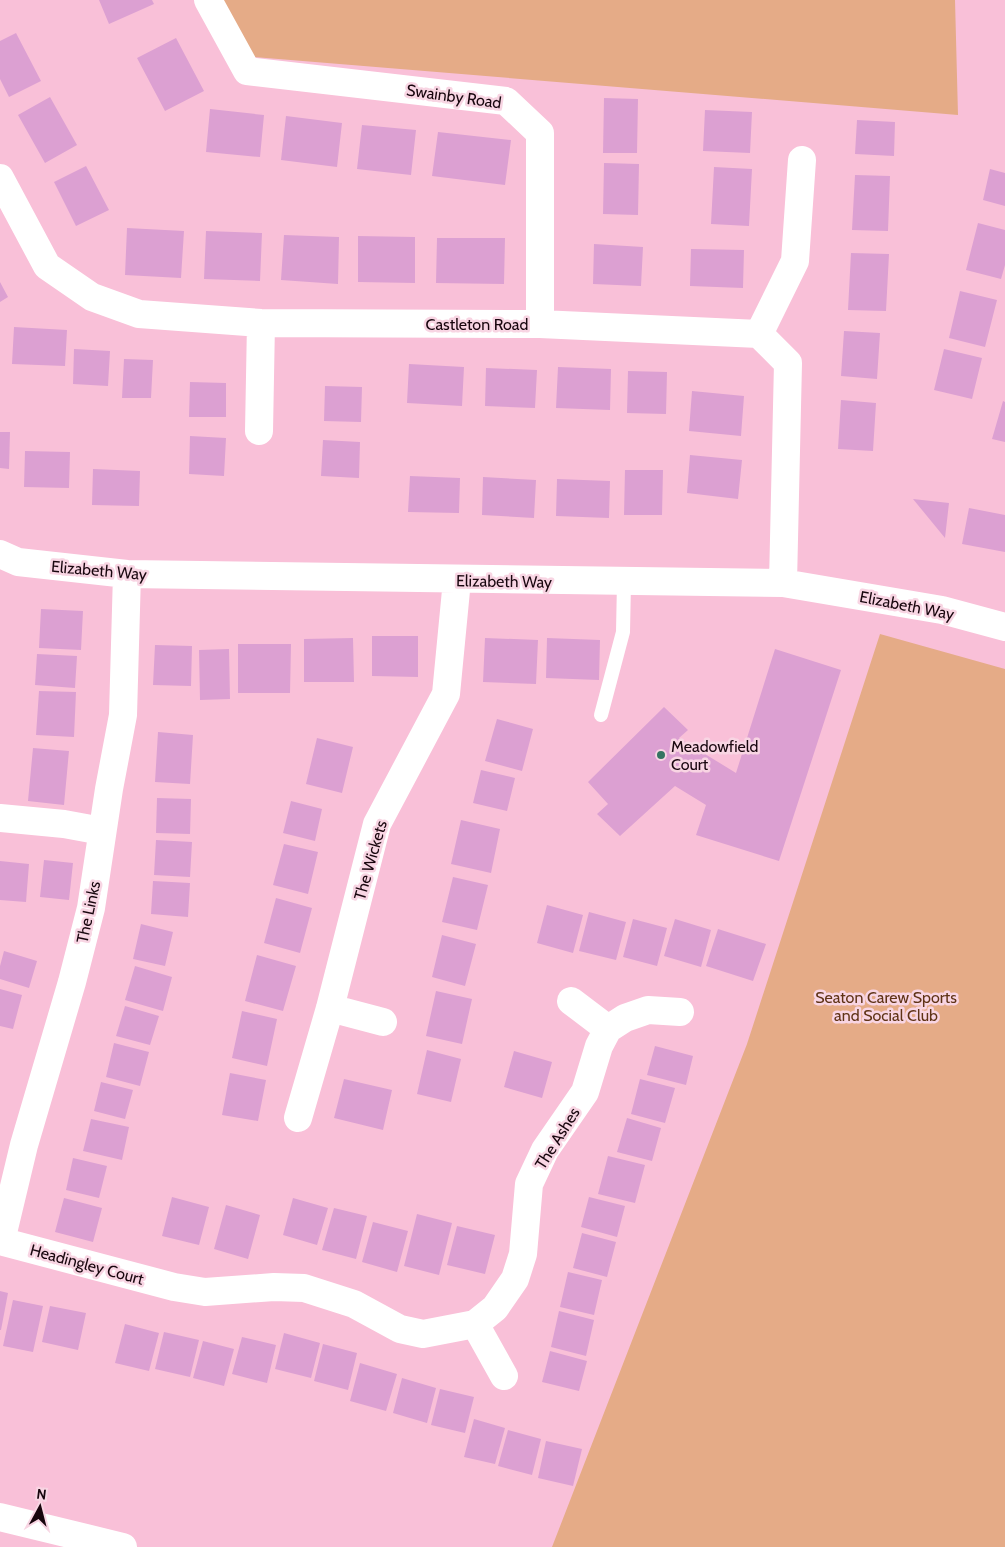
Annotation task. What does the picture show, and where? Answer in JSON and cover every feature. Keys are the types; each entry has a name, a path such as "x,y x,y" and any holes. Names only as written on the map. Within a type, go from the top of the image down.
{"street":[{"name":"Swainby Road","path":"208,0 247,71 506,101 540,133 540,324"},
{"path":"783,584 788,363 759,334 794,261 802,160"},
{"name":"Castleton Road","path":"0,178 47,266 92,297 139,314 261,323 540,324 759,334"},
{"path":"259,431 261,323"},
{"name":"Elizabeth Way","path":"0,554 18,562 127,574 783,584 942,610 1005,627"},
{"name":"The Links","path":"1,1241 24,1145 92,908 102,831 123,715 127,574"},
{"name":"The Wickets","path":"298,1118 330,1008 378,824 446,694 457,580"},
{"path":"0,818 64,824 102,831"},
{"path":"571,1001 608,1029 625,1018 648,1010 680,1012"},
{"path":"330,1008 384,1022"},
{"name":"The Ashes","path":"174,1287 205,1292 274,1287 304,1288 354,1304 400,1330 423,1334 475,1324 495,1308 515,1278 523,1254 529,1184 545,1150 585,1092 599,1046 608,1029"},
{"name":"Headingley Court","path":"1,1241 174,1287"},
{"path":"475,1324 504,1376"},
{"path":"0,1517 123,1547"}],"lane":[{"path":"601,715 624,632 624,582"}],"green space":[{"path":"223,0 955,0 958,115 254,57"},
{"name":"Seaton Carew Sports and Social Club","path":"880,634 1005,669 1005,1547 552,1547 747,1044"}],"building":[{"path":"99,0 152,0 154,4 109,24"},
{"path":"16,33 41,81 9,97 0,79 0,41"},
{"path":"176,38 204,91 165,111 137,58"},
{"path":"50,97 77,145 45,163 18,115"},
{"path":"604,98 638,99 637,153 603,153"},
{"path":"210,109 264,115 260,157 206,152"},
{"path":"705,110 752,112 750,153 703,151"},
{"path":"286,116 342,123 337,167 281,160"},
{"path":"857,120 895,122 894,156 855,154"},
{"path":"362,125 416,130 411,175 357,169"},
{"path":"438,132 511,140 505,185 432,176"},
{"path":"604,163 639,164 638,215 603,214"},
{"path":"86,166 109,210 76,226 54,182"},
{"path":"714,167 752,169 749,226 711,224"},
{"path":"990,169 1005,173 1005,206 983,200"},
{"path":"855,175 890,176 888,231 852,230"},
{"path":"978,223 1005,230 1005,265 1001,279 966,270"},
{"path":"127,228 184,231 181,278 125,275"},
{"path":"206,231 262,233 260,281 204,279"},
{"path":"284,235 339,237 338,284 281,280"},
{"path":"358,236 415,237 415,283 358,282"},
{"path":"437,238 505,238 504,284 436,283"},
{"path":"594,244 643,247 641,286 593,284"},
{"path":"691,249 744,250 743,288 690,286"},
{"path":"851,253 889,254 886,311 848,310"},
{"path":"0,282 8,297 0,302"},
{"path":"960,291 997,300 985,347 949,338"},
{"path":"14,327 67,330 65,366 12,364"},
{"path":"844,331 880,333 877,379 841,376"},
{"path":"74,349 110,351 108,386 73,384"},
{"path":"944,349 982,358 972,399 934,390"},
{"path":"124,359 153,360 151,398 122,398"},
{"path":"409,364 464,367 462,406 407,403"},
{"path":"558,367 611,369 610,410 556,408"},
{"path":"486,368 537,370 535,408 485,406"},
{"path":"628,371 667,372 666,414 627,413"},
{"path":"190,382 226,383 226,417 189,417"},
{"path":"325,386 362,387 361,422 324,421"},
{"path":"692,391 744,396 741,436 689,431"},
{"path":"841,400 876,403 873,451 838,449"},
{"path":"1003,401 1005,402 1005,442 992,439"},
{"path":"0,432 10,432 9,469 0,468"},
{"path":"190,436 226,438 224,476 189,474"},
{"path":"323,440 360,442 359,478 321,476"},
{"path":"25,451 70,452 69,488 24,487"},
{"path":"690,455 742,460 738,499 687,493"},
{"path":"93,469 140,471 139,506 92,505"},
{"path":"625,470 663,470 662,515 624,515"},
{"path":"410,476 460,478 459,513 408,512"},
{"path":"483,477 536,480 534,518 482,515"},
{"path":"557,479 610,481 609,518 556,516"},
{"path":"913,499 949,503 945,538"},
{"path":"969,508 1005,515 1005,552 962,544"},
{"path":"41,609 83,611 81,650 39,648"},
{"path":"372,636 418,636 418,677 372,676"},
{"path":"353,638 354,682 304,682 304,639"},
{"path":"485,638 538,640 536,684 483,682"},
{"path":"547,638 600,640 599,680 546,678"},
{"path":"238,644 291,644 290,693 238,693"},
{"path":"155,645 192,646 191,686 153,685"},
{"path":"229,649 230,699 200,700 199,650"},
{"name":"Meadowfield Court","path":"775,649 841,670 779,861 696,835 706,805 675,786 620,836 597,814 608,804 588,782 664,707 688,730 679,738 736,773"},
{"path":"37,654 77,656 75,688 35,685"},
{"path":"39,691 76,692 74,737 36,735"},
{"path":"497,719 533,729 522,771 485,761"},
{"path":"158,732 193,735 190,784 155,782"},
{"path":"317,738 353,747 342,793 306,784"},
{"path":"33,748 69,751 64,805 28,801"},
{"path":"481,770 515,778 507,811 473,803"},
{"path":"157,798 191,799 190,834 156,833"},
{"path":"291,801 322,809 315,841 283,833"},
{"path":"461,820 500,829 491,873 451,864"},
{"path":"156,840 192,842 190,877 154,875"},
{"path":"284,844 318,852 308,894 273,885"},
{"path":"44,860 73,863 69,900 40,897"},
{"path":"0,861 29,864 26,902 0,900"},
{"path":"453,877 488,885 477,930 442,922"},
{"path":"153,881 190,883 188,917 151,914"},
{"path":"276,898 312,908 300,953 264,943"},
{"path":"547,905 583,915 573,953 537,943"},
{"path":"589,912 626,922 616,960 579,951"},
{"path":"633,919 667,928 657,966 623,957"},
{"path":"675,919 711,930 701,967 664,956"},
{"path":"141,924 173,932 165,966 133,959"},
{"path":"718,929 766,944 753,981 706,966"},
{"path":"442,935 476,944 465,986 432,977"},
{"path":"4,951 37,961 29,988 0,979 0,966"},
{"path":"257,955 296,966 283,1011 245,1001"},
{"path":"135,966 172,977 163,1011 125,1000"},
{"path":"0,989 22,995 13,1029 0,1026"},
{"path":"436,991 472,999 462,1044 426,1036"},
{"path":"125,1006 159,1016 150,1045 116,1036"},
{"path":"242,1011 277,1019 267,1066 232,1058"},
{"path":"114,1043 149,1052 140,1086 106,1077"},
{"path":"655,1046 693,1056 686,1085 647,1075"},
{"path":"427,1050 461,1059 451,1102 417,1094"},
{"path":"514,1051 552,1062 542,1098 504,1087"},
{"path":"230,1073 266,1080 258,1121 222,1115"},
{"path":"344,1079 392,1090 383,1130 334,1118"},
{"path":"640,1079 675,1088 665,1123 631,1114"},
{"path":"101,1082 133,1090 125,1119 94,1111"},
{"path":"627,1118 661,1128 652,1161 617,1152"},
{"path":"91,1119 129,1127 122,1160 83,1151"},
{"path":"608,1156 645,1165 635,1203 598,1194"},
{"path":"73,1158 107,1166 99,1198 66,1190"},
{"path":"172,1197 209,1207 199,1245 162,1236"},
{"path":"589,1197 625,1206 617,1237 581,1227"},
{"path":"64,1198 102,1208 93,1242 55,1232"},
{"path":"293,1198 328,1208 317,1245 283,1235"},
{"path":"226,1205 260,1215 248,1259 214,1249"},
{"path":"334,1208 367,1216 356,1259 322,1250"},
{"path":"417,1214 452,1223 439,1275 404,1266"},
{"path":"373,1222 408,1231 397,1272 362,1262"},
{"path":"457,1226 495,1235 485,1274 447,1265"},
{"path":"582,1233 616,1242 607,1277 573,1268"},
{"path":"568,1272 602,1280 594,1315 560,1307"},
{"path":"0,1291 8,1293 1,1330 0,1330"},
{"path":"13,1300 43,1306 33,1352 3,1346"},
{"path":"50,1306 86,1313 78,1350 42,1342"},
{"path":"559,1311 594,1320 586,1356 551,1347"},
{"path":"125,1324 159,1333 149,1371 115,1363"},
{"path":"164,1332 199,1340 190,1377 155,1369"},
{"path":"284,1333 320,1343 311,1378 275,1369"},
{"path":"242,1337 276,1345 267,1383 232,1374"},
{"path":"203,1341 234,1349 224,1386 193,1378"},
{"path":"323,1344 357,1353 348,1390 314,1381"},
{"path":"550,1351 587,1361 579,1391 542,1382"},
{"path":"360,1363 397,1374 386,1411 350,1401"},
{"path":"402,1378 436,1388 427,1423 393,1413"},
{"path":"440,1389 474,1397 465,1433 431,1425"},
{"path":"474,1419 505,1428 495,1464 464,1457"},
{"path":"508,1430 541,1439 532,1475 498,1466"},
{"path":"546,1441 582,1449 573,1486 538,1478"}],"place":[{"name":"Meadowfield Court","path":"661,755"}]}
